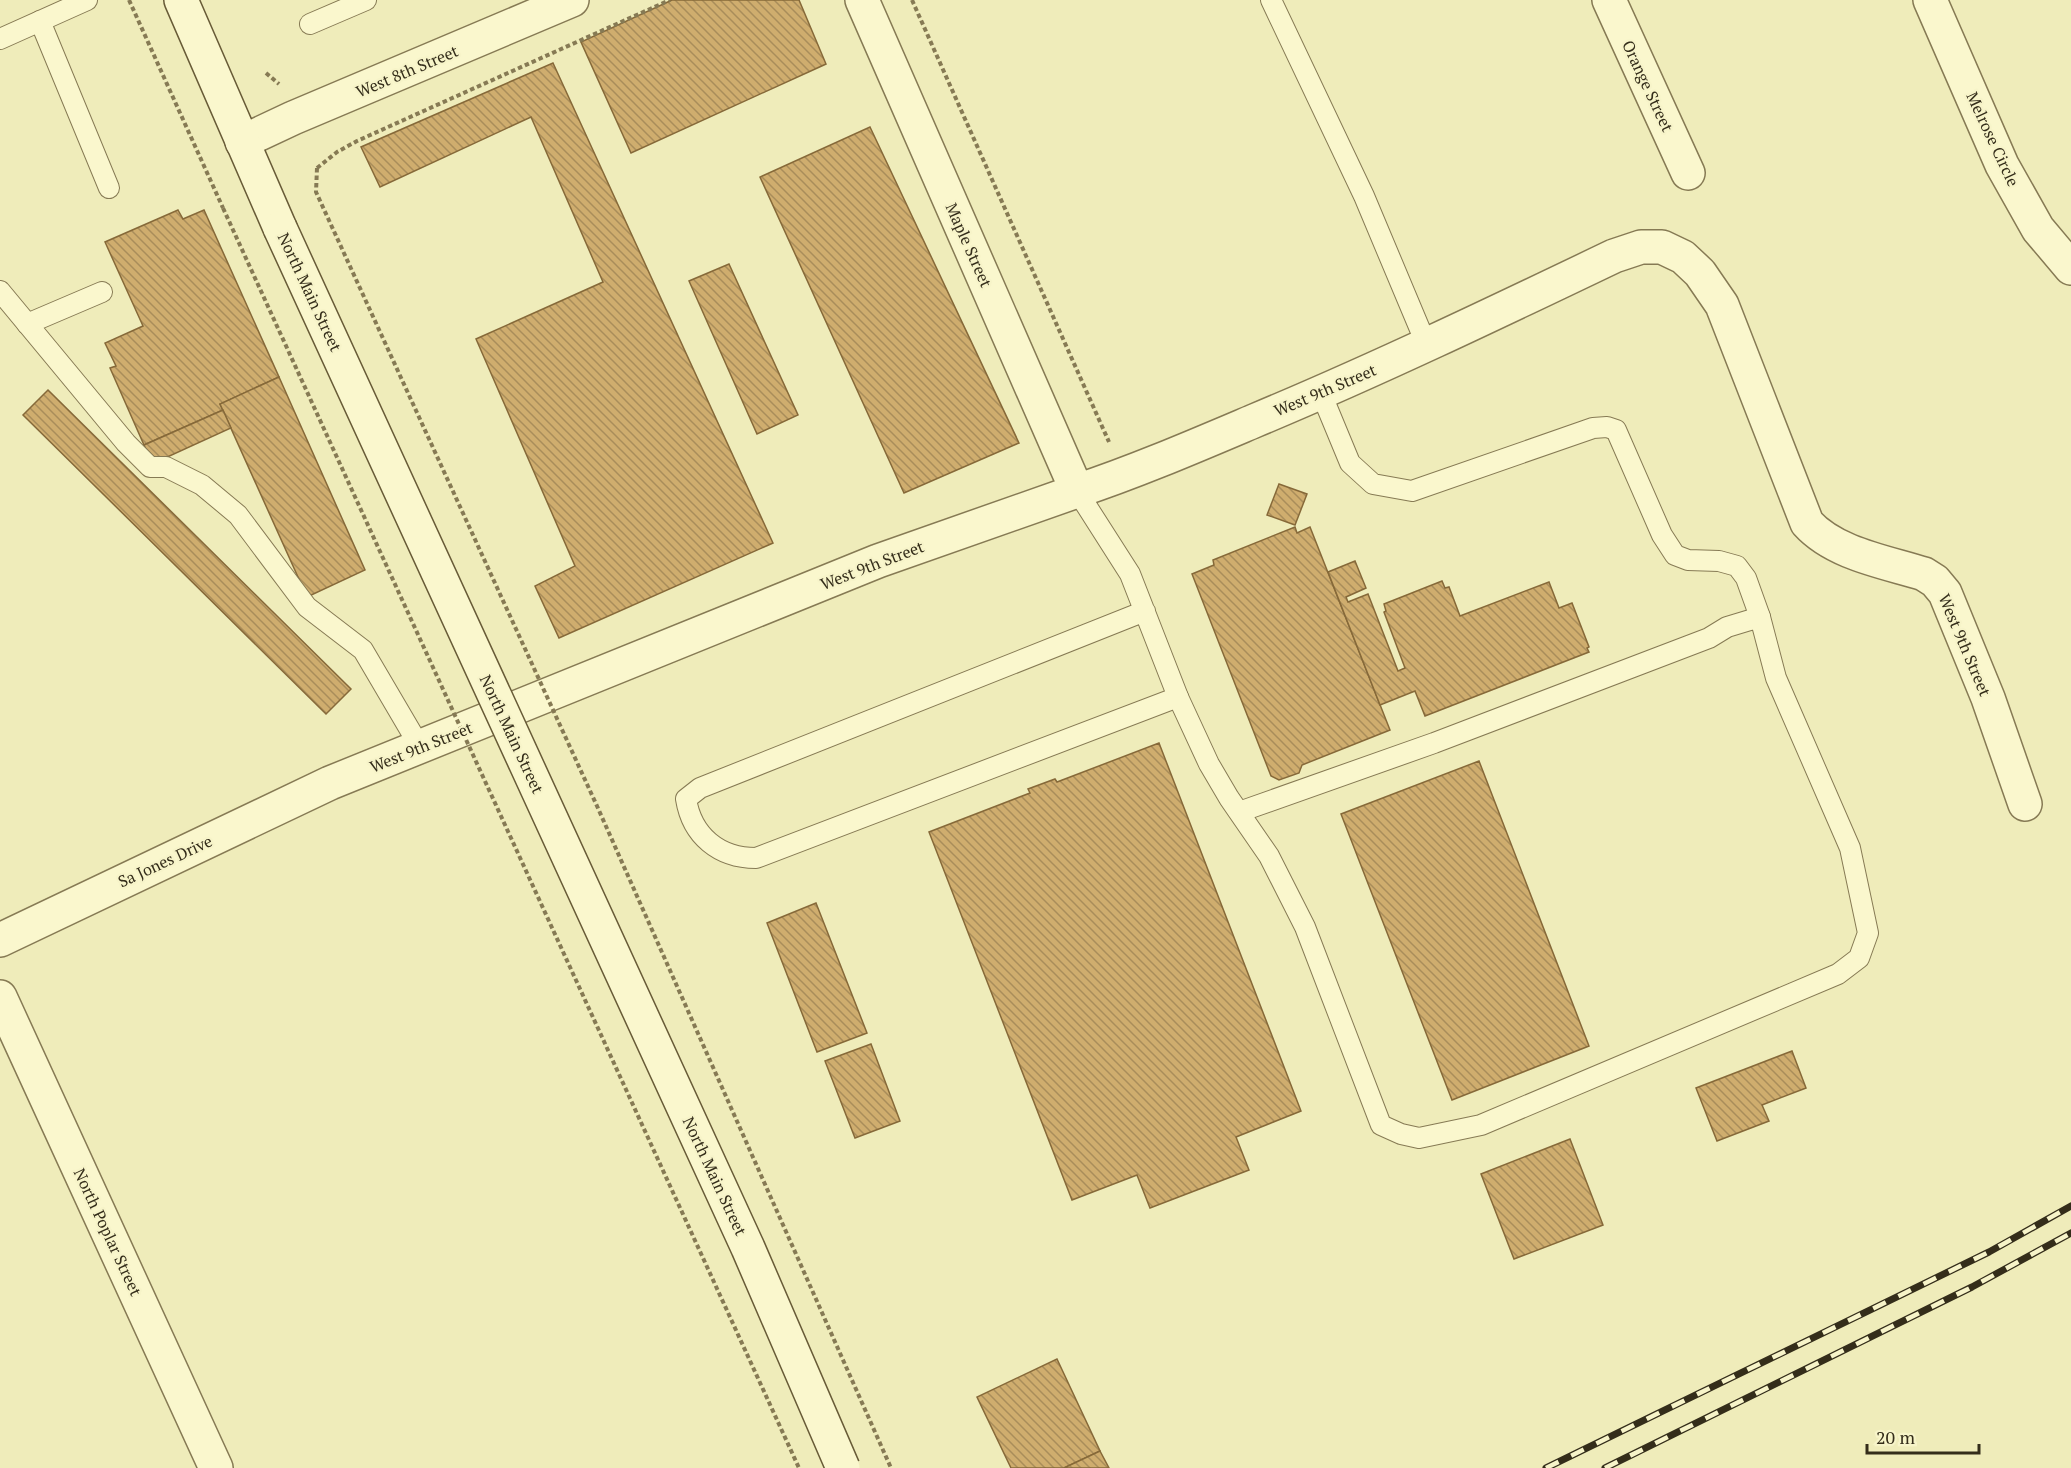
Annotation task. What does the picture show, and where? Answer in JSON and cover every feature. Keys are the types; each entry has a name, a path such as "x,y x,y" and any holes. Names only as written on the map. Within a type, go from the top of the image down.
{"street":[{"name":"North Main Street","path":"181,0 280,228 748,1248 843,1468"},
{"name":"West 8th Street","path":"242,142 534,8 572,0"},
{"name":"Maple Street","path":"862,0 1077,491"},
{"name":"Orange Street","path":"1609,0 1688,173"},
{"name":"Melrose Circle","path":"1930,0 2002,165 2038,229 2071,268"},
{"name":"West 9th Street","path":"330,783 878,561 1125,475 1427,346 1614,256 1641,247 1662,247 1683,257 1700,273 1722,305 1807,523 1816,533 1849,550 1924,574 1935,581 1945,593 1988,698 2025,804"},
{"name":"Sa Jones Drive","path":"0,940 330,783"},
{"name":"North Poplar Street","path":"0,997 216,1468"}],"lane":[{"path":"0,39 87,0"},
{"path":"310,24 366,0"},
{"path":"1271,0 1364,196 1427,346"},
{"path":"40,21 109,188"},
{"path":"0,291 126,443 150,467 166,467 202,485 238,515 306,607 363,650 420,747"},
{"path":"27,324 102,292"},
{"path":"1077,491 1130,574 1178,697 1209,764 1269,856 1305,927 1381,1125 1401,1134 1419,1138 1481,1125 1838,974 1859,958 1868,933 1850,848 1776,678 1760,617 1746,578 1737,566 1719,561 1688,560 1675,555 1662,535 1616,430 1607,427 1593,428 1412,491 1373,484 1350,463 1321,393"},
{"path":"1145,611 700,788 686,799 688,812 699,831 711,844 727,854 740,858 756,858 1178,697"},
{"path":"1239,812 1434,743 1709,638 1728,627 1760,617"}],"path":[{"path":"129,0 799,1468"},
{"path":"670,0 357,141 337,152 317,168 316,192 597,806 891,1468"},
{"path":"912,0 1125,475"},
{"path":"266,74 279,84"}],"building":[{"path":"672,0 799,0 826,64 631,153 581,42"},
{"path":"553,63 773,543 559,638 535,586 575,566 476,339 603,282 531,117 380,187 361,147"},
{"path":"870,127 1019,443 904,493 760,177"},
{"path":"178,210 183,219 204,210 279,377 220,404 223,410 144,445 110,368 116,366 105,343 143,326 105,242"},
{"path":"729,264 798,415 757,434 689,281"},
{"path":"279,377 365,570 307,597 220,404"},
{"path":"48,390 351,689 326,714 23,415"},
{"path":"223,410 231,428 152,464 144,445"},
{"path":"1279,484 1307,494 1295,525 1267,515"},
{"path":"1295,527 1297,533 1310,527 1390,730 1302,765 1299,773 1279,780 1271,776 1192,574 1214,565 1213,560"},
{"path":"1355,561 1366,588 1346,597 1348,602 1368,594 1398,671 1405,668 1384,612 1386,611 1384,604 1442,581 1445,588 1449,587 1460,616 1549,582 1559,608 1572,603 1589,652 1425,716 1415,691 1380,705 1328,572"},
{"path":"1159,743 1301,1111 1236,1137 1249,1170 1150,1208 1137,1175 1072,1200 929,832 1030,793 1028,789 1055,779 1057,782"},
{"path":"1479,761 1589,1046 1452,1100 1341,814"},
{"path":"816,903 867,1033 817,1052 767,923"},
{"path":"871,1044 900,1121 855,1138 825,1061"},
{"path":"1792,1051 1806,1088 1762,1105 1769,1121 1717,1141 1696,1088"},
{"path":"1570,1139 1603,1225 1514,1259 1481,1174"},
{"path":"1057,1359 1100,1451 1064,1468 1011,1468 977,1397"},
{"path":"1100,1451 1109,1468 1064,1468"}],"railway":[{"path":"1546,1468 1989,1252 2071,1206"},
{"path":"1605,1468 1972,1287 2071,1233"}]}
